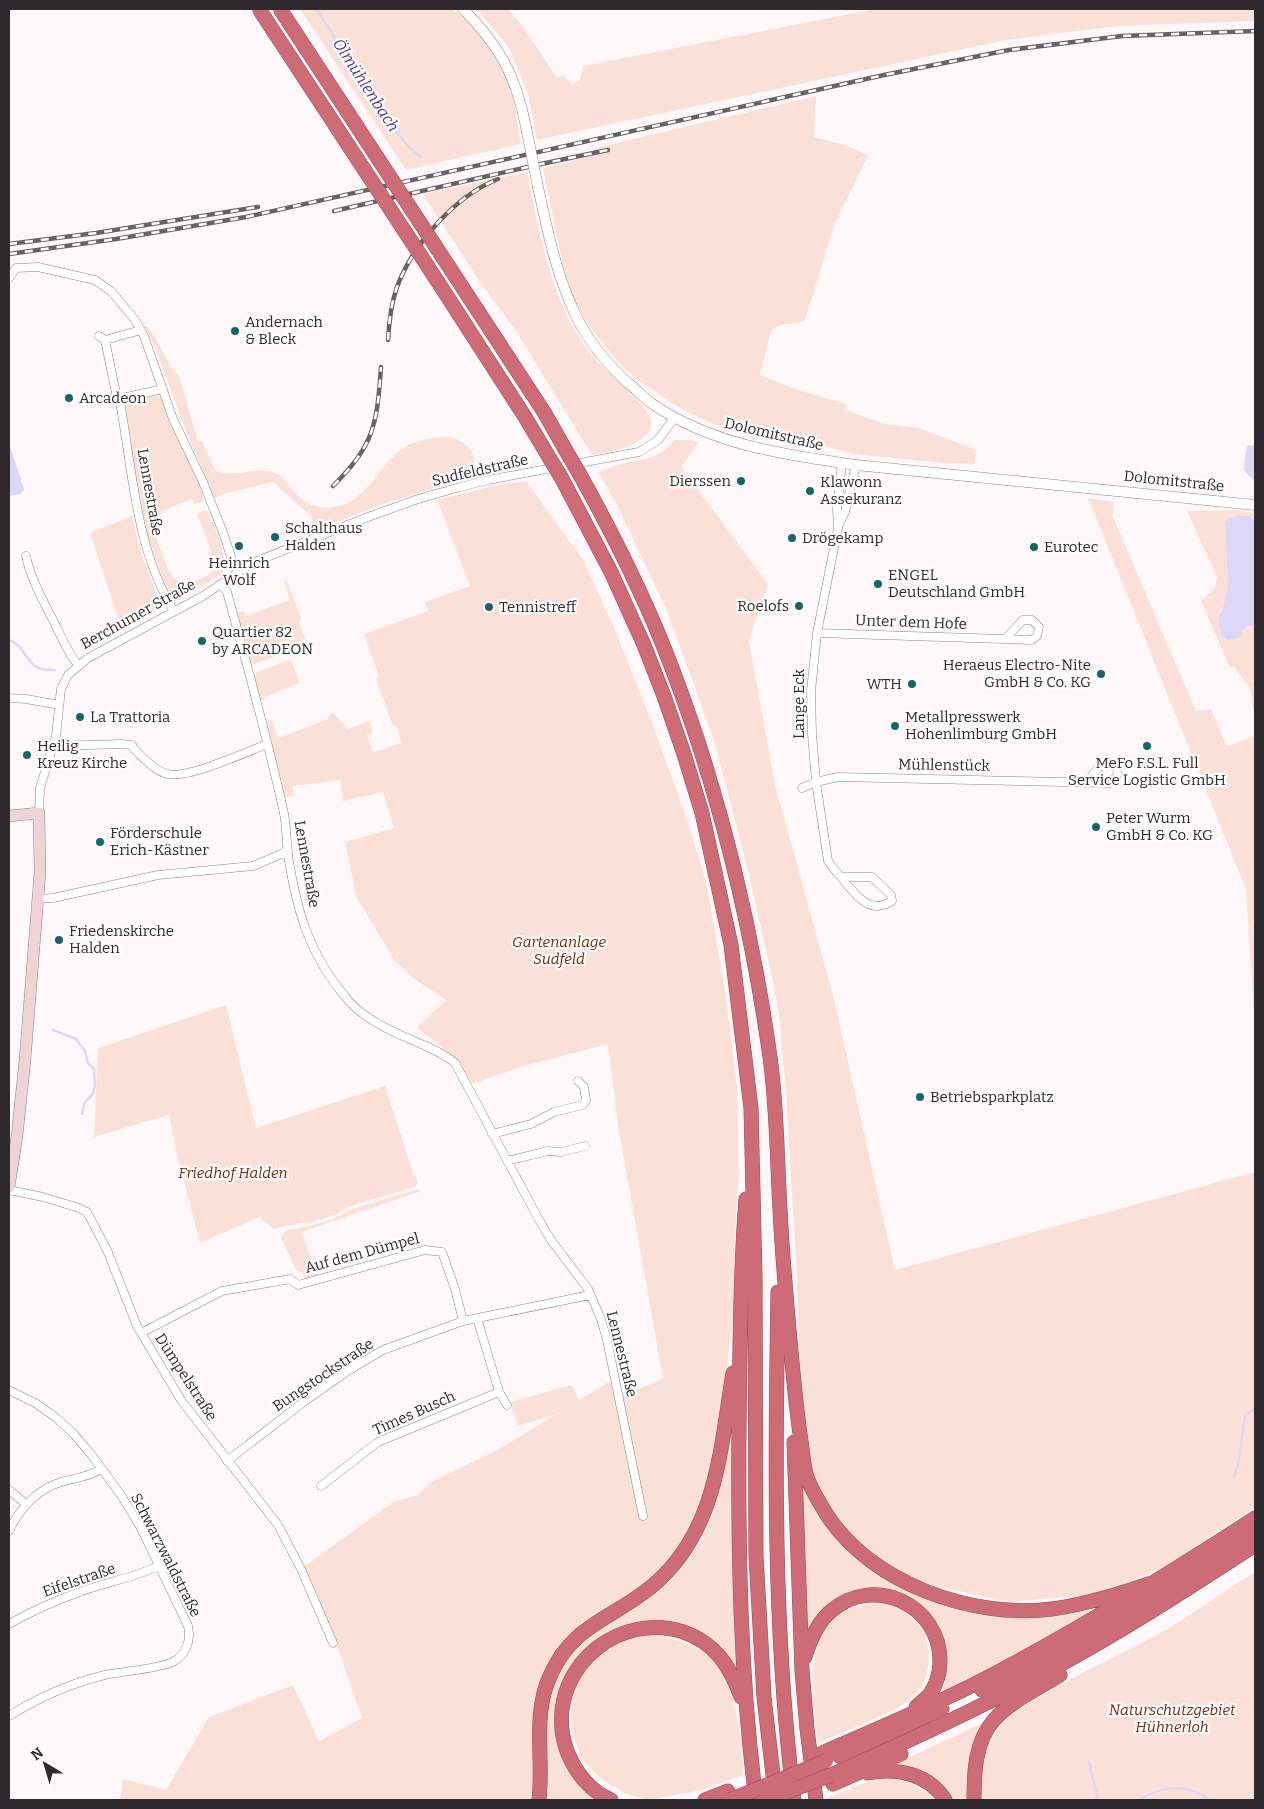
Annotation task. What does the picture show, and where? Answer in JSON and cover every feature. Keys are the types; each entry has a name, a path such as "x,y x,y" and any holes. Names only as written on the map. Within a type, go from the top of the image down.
{"highway":[{"path":"259,9 438,282 525,417 561,477 611,572 644,645 684,754 702,814 731,945 751,1108 755,1276 756,1556 764,1697 776,1800"},
{"path":"280,9 544,412 579,473 610,529 651,616 689,714 714,791 751,942 770,1061 794,1397 794,1449 802,1670 816,1800"},
{"path":"751,1147 744,1220 740,1333 738,1521 746,1712 756,1800"},
{"path":"780,1213 776,1424 779,1612 786,1741 792,1800 1022,1685 1102,1641 1187,1590 1255,1544"},
{"path":"539,1800 541,1781 540,1708 550,1676 570,1645 582,1632 651,1586 680,1557 692,1539 712,1494 740,1333"},
{"path":"794,1397 806,1475 824,1510 848,1540 883,1569 905,1582 958,1603 1014,1611 1049,1610 1088,1603 1157,1582"},
{"path":"853,1739 969,1687 1090,1622 1157,1582 1255,1518"},
{"path":"705,1800 729,1797 942,1710 1048,1656 1154,1595 1255,1530"},
{"path":"856,1775 949,1732 1060,1674 1170,1610 1255,1555"},
{"path":"802,1670 808,1646 814,1632 822,1621 841,1604 865,1596 878,1595 906,1603 930,1625 936,1637 940,1653 940,1667 930,1694 913,1709 853,1739 824,1757"},
{"path":"611,1800 592,1788 580,1775 570,1759 564,1744 561,1727 565,1693 585,1658 597,1647 625,1632 648,1628 664,1628 688,1634 710,1647 720,1657 731,1672 746,1712"},
{"path":"974,1800 976,1763 979,1747 987,1729 1003,1711 1060,1674"},
{"path":"766,1800 832,1779 876,1771 902,1772 929,1783 945,1800"}],"main road":[{"path":"9,816 38,813"},
{"name":"Berchumer Straße","path":"9,1188 22,1089 40,872 38,813"}],"street":[{"name":"Dolomitstraße","path":"463,9 477,22 500,52 517,88 551,246 573,309 585,332 606,360 617,373 650,402 674,417 717,437 792,455 856,465 1255,505"},
{"path":"9,278 16,268 38,267 95,280 106,287 126,307 141,330 173,419 203,482 238,572"},
{"name":"Lennestraße","path":"141,330 102,338 117,398 121,401 144,542 166,598 174,611"},
{"path":"121,401 127,397 163,389"},
{"name":"Sudfeldstraße","path":"284,550 396,507 444,491 488,480 639,452 658,440 674,417"},
{"name":"Lange Eck","path":"838,528 837,509 842,463"},
{"name":"Lange Eck","path":"841,877 872,877 891,895 892,902 881,906 873,906 863,902 841,877 828,861 816,782 812,734 810,692 817,633 838,528 845,512 856,465"},
{"name":"Berchumer Straße","path":"38,813 40,788 53,746 59,705 64,682 68,675 78,665 221,584 252,563 284,550"},
{"path":"26,556 30,573 78,665"},
{"name":"Lennestraße","path":"221,584 227,592 286,820 288,851 294,888 305,928 321,965 356,1008 390,1029 436,1050 455,1063 551,1240 581,1279 601,1319 643,1516"},
{"name":"Unter dem Hofe","path":"817,633 1005,638"},
{"path":"9,698 59,705"},
{"path":"53,746 132,745 154,768 167,774 175,775 190,773 267,744"},
{"name":"Mühlenstück","path":"802,788 816,782 838,777 1086,783"},
{"path":"37,899 53,898 158,875 253,866 288,851"},
{"path":"492,1134 531,1124 554,1112 583,1105 586,1100 584,1087 578,1081"},
{"path":"507,1161 548,1151 561,1152 585,1146"},
{"name":"Dümpelstraße","path":"9,1188 87,1212 107,1250 140,1333 181,1400 278,1525 301,1569 332,1643"},
{"name":"Auf dem Dümpel","path":"140,1333 222,1291 290,1278 298,1285 426,1250 442,1252 458,1297 463,1321"},
{"name":"Bungstockstraße","path":"228,1461 305,1401 349,1370 382,1350 463,1321 590,1295"},
{"path":"477,1318 499,1392 508,1405"},
{"name":"Schwarzwaldstraße","path":"9,1390 37,1404 55,1417 76,1437 101,1469 141,1528 188,1626 190,1635 185,1652 173,1662 121,1671 87,1680 36,1701 9,1716"},
{"name":"Times Busch","path":"321,1486 378,1442 499,1392"},
{"path":"9,1531 26,1504 49,1487 60,1482 92,1475 101,1469"},
{"path":"9,1490 26,1504"},
{"name":"Eifelstraße","path":"9,1624 64,1598 141,1574 159,1566"}],"green space":[{"path":"300,9 452,9 488,45 503,67 512,90 521,144 406,170"},
{"path":"477,9 508,9 524,28 557,78 563,75 572,85 580,80 583,66 876,9 1255,9 1255,21 1118,26 1006,40 537,140 528,94 510,49"},
{"path":"816,96 814,137 845,145 868,155 835,224 805,320 779,326 771,331 760,375 795,389 846,404 845,410 885,424 919,428 976,450 975,464 944,463 853,454 823,446 754,436 711,423 683,410 636,379 617,361 585,320 570,291 543,168 596,155 595,148"},
{"path":"527,172 548,266 565,312 576,333 590,353 634,397 651,419 650,428 646,435 629,446 592,455 516,331 480,282 423,194"},
{"path":"140,317 179,376 198,441 202,441 215,470 230,474 260,471 275,473 283,478 303,500 313,506 326,508 345,504 354,499 369,486 400,451 413,443 424,440 447,437 463,442 473,453 473,469 463,479 383,504 317,530 310,515 273,482 226,493 215,498 185,428 156,350"},
{"path":"159,396 162,399 170,424 190,463 204,498 202,502 194,504 192,499 173,506 158,517 156,532 160,550 170,573 183,585 209,575 214,566 214,559 197,513 206,510 216,531 224,560 223,573 178,600 171,595 164,581 147,534 124,411 127,402"},
{"path":"674,440 699,442 681,467 768,584 749,640 774,781 834,999 895,1270 1255,1172 1255,1507 1173,1563 1137,1579 1091,1595 1008,1602 936,1586 913,1578 890,1565 857,1540 843,1527 827,1505 817,1486 811,1468 801,1421 797,1273 786,1092 779,1015 773,982 749,874 714,740 666,608 615,501 598,472 618,465 650,458 662,452"},
{"name":"Gartenanlage Sudfeld","path":"526,481 584,561 614,628 653,725 684,811 706,881 725,989 737,1085 739,1175 732,1324 720,1426 703,1504 682,1545 657,1574 552,1660 533,1800 120,1800 123,1779 166,1790 209,1717 293,1685 319,1741 362,1718 336,1643 304,1567 393,1502 418,1495 431,1482 494,1452 557,1414 518,1426 510,1402 572,1385 579,1400 611,1381 615,1398 663,1379 618,1125 608,1044 521,1067 472,1084 459,1062 417,1028 446,1000 414,979 394,960 356,896 345,842 394,828 383,792 343,801 340,780 293,786 294,796 283,797 267,721 272,720 278,738 328,719 331,713 334,713 348,729 369,721 373,732 367,735 373,752 401,743 396,725 393,726 376,678 379,677 364,634 428,611 425,602 470,586 437,500 492,486"},
{"path":"1088,498 1114,502 1113,517 1196,711 1211,709 1227,746 1255,736 1255,1031 1246,889"},
{"path":"1236,510 1255,513 1255,520 1225,522 1228,586 1222,611 1219,615 1219,625 1221,635 1255,626 1255,720 1250,688 1234,667 1230,668 1201,601 1214,589 1217,578 1187,511"},
{"path":"132,516 141,553 161,605 158,611 122,630 90,533"},
{"path":"287,580 302,620 299,622 305,639 272,651 274,657 252,665 237,613 244,611 246,616 290,600 284,581"},
{"path":"289,660 292,662 300,683 265,697 265,699 260,701 254,676 255,673"},
{"name":"Friedhof Halden","path":"226,1005 256,1128 385,1086 414,1176 416,1176 418,1182 415,1187 348,1207 337,1214 310,1223 274,1229 259,1217 200,1243 176,1151 169,1115 94,1137 98,1048"},
{"path":"417,1189 421,1191 302,1232 318,1276 306,1281 304,1274 296,1270 281,1237 285,1231 324,1222 349,1210"},
{"path":"733,1398 738,1672 691,1630 603,1638 556,1717 599,1800 546,1800 548,1784 547,1720 551,1688 562,1666 577,1647 601,1627 644,1602 669,1580 688,1558 703,1535 713,1511 720,1486"},
{"path":"802,1476 823,1521 838,1539 885,1577 916,1595 943,1606 970,1613 998,1617 1027,1618 1055,1616 1111,1604 941,1695 945,1682 947,1655 945,1643 934,1621 861,1590 807,1636"},
{"name":"Naturschutzgebiet Hühnerloh","path":"1255,1572 1255,1800 981,1800 983,1770 990,1742 1001,1725 1010,1716 1057,1687 1169,1628"},
{"path":"879,1603 894,1606 904,1611 924,1633 928,1645 929,1660 926,1675 920,1689 915,1695 896,1708 818,1743 813,1697 813,1674 815,1652 822,1634 834,1619 852,1608"},
{"path":"650,1635 689,1644 703,1652 714,1662 723,1675 735,1708 743,1775 702,1790 649,1800 627,1794 602,1780 582,1759 573,1735 571,1716 572,1695 576,1681 582,1671 600,1653 624,1639"},
{"path":"983,1723 973,1749 969,1800 950,1800 890,1766"},
{"path":"884,1779 912,1784 935,1800 822,1800 864,1783"}],"shaded area":[{"path":"9,443 24,489 21,494 9,496"},
{"path":"1248,445 1255,446 1255,482 1244,470 1245,454"},
{"path":"1235,516 1250,516 1252,520 1255,520 1255,626 1245,628 1240,637 1228,640 1221,635 1219,615 1222,611 1228,586 1225,522"}],"waterway":[{"name":"Ölmühlenbach","path":"316,9 400,136 421,157"},
{"path":"9,640 18,645 38,668 55,670"},
{"path":"53,1030 76,1039 85,1051 88,1063 94,1069 95,1085 93,1094 85,1102 82,1114"},
{"name":"Ölmühlenbach","path":"1234,1478 1239,1460 1245,1415 1255,1409"},
{"name":"Ölmühlenbach","path":"1089,1762 1098,1800"},
{"name":"Ölmühlenbach","path":"1139,1800 1147,1795 1174,1788 1193,1791 1209,1800"}],"railway":[{"path":"9,254 116,239 246,217 884,75 1009,50 1122,36 1255,31"},
{"path":"334,211 608,150"},
{"path":"388,340 395,293 413,254 437,223 451,209 466,197 498,179"},
{"path":"9,244 96,233 258,207"},
{"path":"333,486 362,452 373,428 381,367"}],"place":[{"name":"Andernach & Bleck","path":"235,331"},
{"name":"Arcadeon","path":"69,398"},
{"name":"Dierssen","path":"741,481"},
{"name":"Klawonn Assekuranz","path":"810,491"},
{"name":"Schalthaus Halden","path":"275,537"},
{"name":"Drögekamp","path":"792,538"},
{"name":"Heinrich Wolf","path":"239,546"},
{"name":"Eurotec","path":"1034,547"},
{"name":"ENGEL Deutschland GmbH","path":"878,584"},
{"name":"Roelofs","path":"799,606"},
{"name":"Tennistreff","path":"489,607"},
{"name":"Quartier 82 by ARCADEON","path":"202,641"},
{"name":"Heraeus Electro-Nite GmbH & Co. KG","path":"1101,674"},
{"name":"WTH","path":"912,684"},
{"name":"La Trattoria","path":"80,717"},
{"name":"Metallpresswerk Hohenlimburg GmbH","path":"895,726"},
{"name":"MeFo F.S.L. Full Service Logistic GmbH","path":"1147,746"},
{"name":"Heilig Kreuz Kirche","path":"27,755"},
{"name":"Peter Wurm GmbH & Co. KG","path":"1096,827"},
{"name":"Förderschule Erich-Kästner","path":"100,842"},
{"name":"Friedenskirche Halden","path":"59,940"},
{"name":"Betriebsparkplatz","path":"920,1097"}]}
